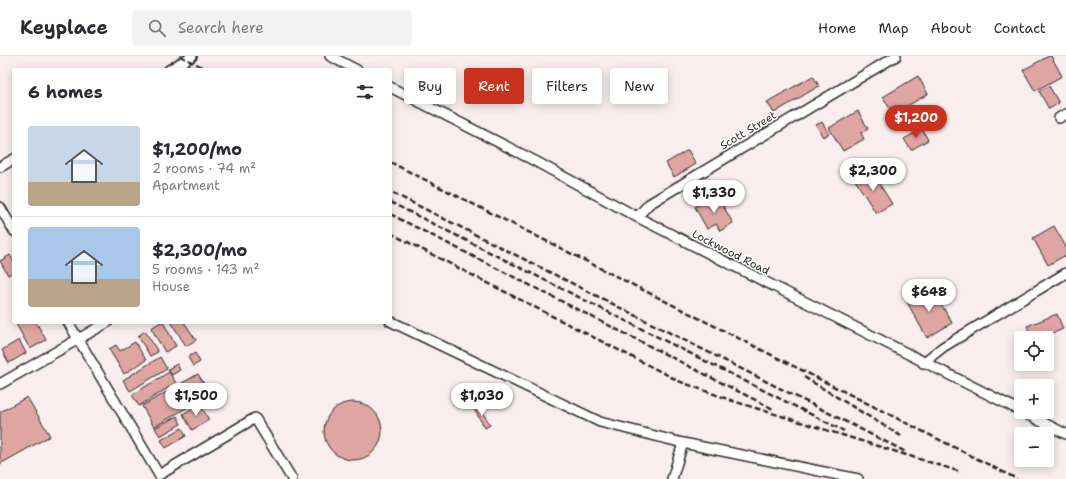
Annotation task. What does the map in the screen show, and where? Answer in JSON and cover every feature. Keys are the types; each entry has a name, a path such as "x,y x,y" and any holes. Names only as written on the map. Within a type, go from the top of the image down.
{"street":[{"path":"172,68 192,56"},
{"path":"330,56 354,68"},
{"name":"Scott Street","path":"637,217 649,204 896,56"},
{"name":"Lockwood Road","path":"392,88 535,161 637,217 1014,408"},
{"path":"0,167 12,160"},
{"path":"0,207 12,228"},
{"path":"923,363 944,347 1066,273"},
{"path":"392,322 600,422 622,429 684,443 858,479"},
{"path":"69,324 155,477 256,418 292,479"},
{"path":"0,384 104,324"},
{"name":"Lockwood Road","path":"1036,419 1066,434"},
{"path":"672,479 684,443"}],"building":[{"path":"1051,56 1062,76 1035,91 1023,70"},
{"path":"813,76 819,86 774,113 767,102"},
{"path":"918,76 928,94 893,114 883,97"},
{"path":"1049,86 1059,103 1049,109 1039,91"},
{"path":"858,111 868,129 861,133 864,139 843,151 829,128"},
{"path":"822,122 829,134 823,137 816,125"},
{"path":"922,129 928,140 911,150 904,139"},
{"path":"688,150 696,164 674,177 666,163"},
{"path":"871,170 892,204 876,213 855,180"},
{"path":"716,194 733,223 720,231 716,224 707,229 695,207"},
{"path":"1054,226 1066,247 1066,255 1048,265 1033,238"},
{"path":"10,255 12,258 12,273 8,275 0,261"},
{"path":"932,288 952,323 927,338 907,302"},
{"path":"1057,314 1063,329 1054,333 1054,331 1029,331 1027,326"},
{"path":"16,324 37,324 46,340 30,349"},
{"path":"158,324 164,324 176,346 165,352 151,328"},
{"path":"172,324 185,324 196,340 186,346"},
{"path":"145,331 158,352 150,356 138,336"},
{"path":"19,340 26,353 9,363 2,350"},
{"path":"135,342 146,360 124,374 109,349 116,345 120,351"},
{"path":"195,353 200,362 193,366 188,357"},
{"path":"160,357 167,369 130,391 123,380"},
{"path":"177,364 180,370 172,375 168,369"},
{"path":"169,372 176,383 139,406 132,395"},
{"path":"198,374 210,394 154,427 142,406"},
{"path":"27,397 50,436 0,464 0,412"},
{"path":"353,402 364,404 377,415 380,420 382,431 380,442 369,455 364,458 353,460 342,458 329,447 326,442 324,431 326,420 337,407 342,404"},
{"path":"200,404 209,420 192,430 183,414"},
{"path":"479,406 490,425 485,428 474,409"},
{"path":"177,416 181,424 160,436 155,428"},
{"path":"182,428 186,436 166,448 161,440"}],"railway":[{"path":"180,56 204,68"},
{"path":"392,163 1017,479"},
{"path":"393,193 906,452"},
{"path":"392,203 844,431"},
{"path":"392,215 775,410"},
{"path":"392,234 681,382 733,401 961,472"},
{"path":"804,377 901,436"}]}
